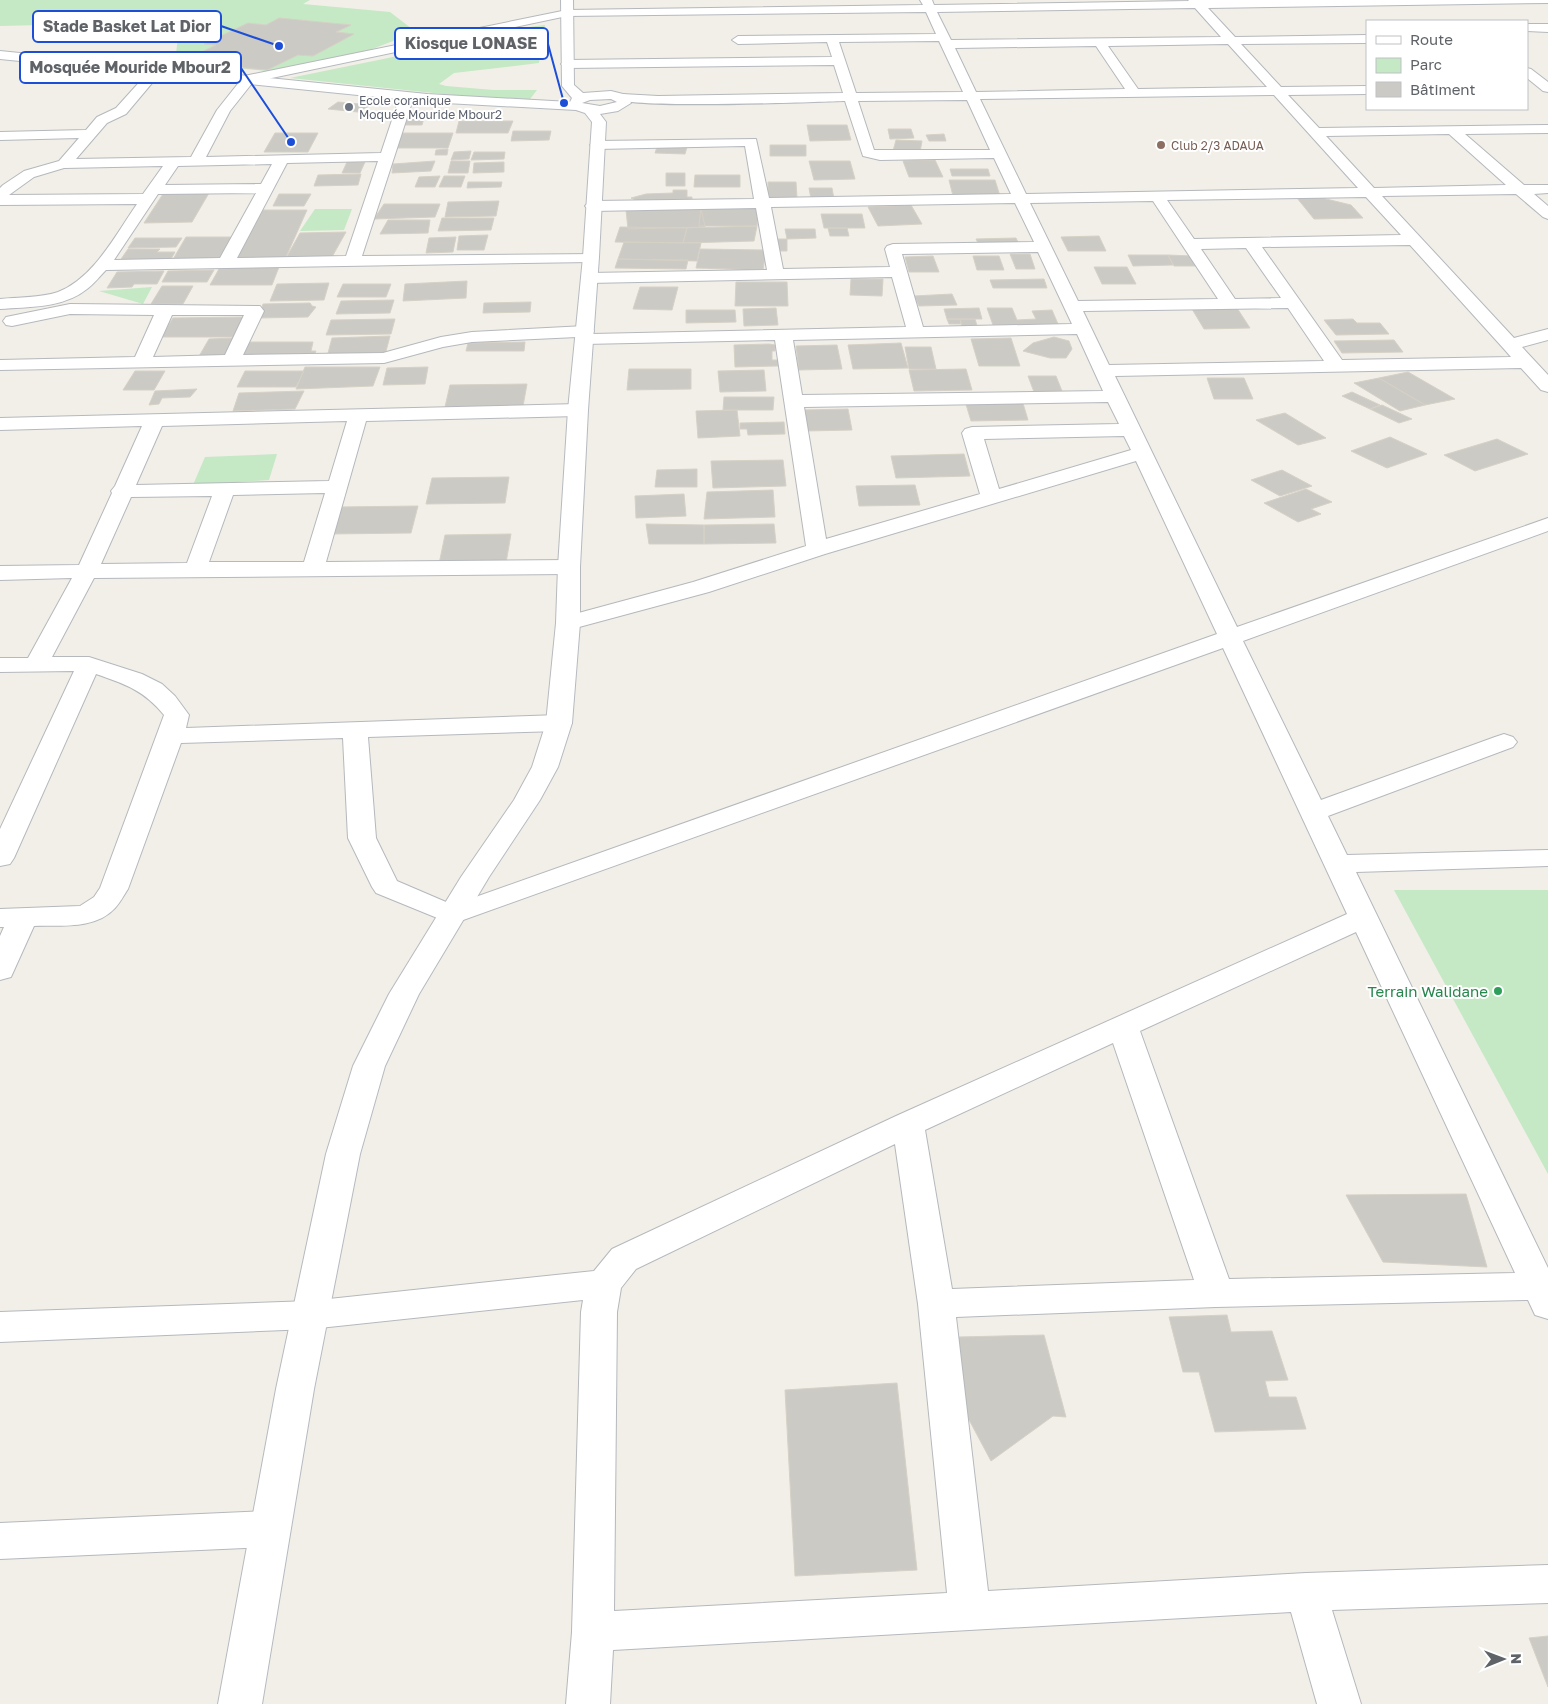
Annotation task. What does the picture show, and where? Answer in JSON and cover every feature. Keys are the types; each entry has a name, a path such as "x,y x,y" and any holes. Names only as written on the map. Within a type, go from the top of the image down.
{"street":[{"path":"622,12 623,0"},
{"path":"735,20 928,4 1548,0"},
{"path":"1435,1 1448,12"},
{"path":"1196,2 1548,386"},
{"path":"928,4 1544,1296 1216,1293 936,1304"},
{"path":"567,6 566,70 570,91 598,109 658,100 1366,90"},
{"path":"196,161 224,110 249,79 362,57 567,6 735,20 832,39 1099,42 1366,39"},
{"path":"735,20 740,61"},
{"path":"1528,28 1548,28"},
{"path":"832,39 868,153 874,155 999,154"},
{"path":"1099,42 1134,93"},
{"path":"0,55 408,96 598,109 751,142 776,274"},
{"path":"566,70 740,61 839,61"},
{"path":"64,164 102,120 121,111 157,70"},
{"path":"240,1704 270,1529 342,1154 369,1066 404,994 452,915 527,800 545,767 559,723 568,623 569,567 578,410 590,267 598,109 566,70"},
{"path":"1528,73 1548,88"},
{"path":"1528,88 1548,88"},
{"path":"352,261 408,96"},
{"path":"1315,132 1548,129"},
{"path":"1452,130 1548,214"},
{"path":"0,136 89,134"},
{"path":"0,196 14,182 26,174 64,164 387,157"},
{"path":"226,263 282,159"},
{"path":"0,304 23,303 64,295 80,286 102,266 174,161"},
{"path":"0,196 150,194 266,188"},
{"path":"592,206 1548,189"},
{"path":"1157,196 1230,304"},
{"path":"1189,244 1414,240"},
{"path":"1250,243 1337,366"},
{"path":"916,332 893,249 1044,247"},
{"path":"102,266 352,261 776,274 899,272"},
{"path":"23,303 8,327 70,310 254,310 231,362"},
{"path":"1072,306 1293,303"},
{"path":"141,363 165,310"},
{"path":"0,365 384,358 441,342 472,337 1083,329"},
{"path":"783,334 817,549"},
{"path":"1510,346 1548,334"},
{"path":"1102,370 1526,362"},
{"path":"793,401 1115,396"},
{"path":"0,424 578,410"},
{"path":"313,570 358,416"},
{"path":"36,665 87,571 121,491 155,420"},
{"path":"992,498 972,433 1131,430"},
{"path":"568,623 701,587 817,549 1142,453"},
{"path":"121,491 338,487"},
{"path":"196,569 225,489"},
{"path":"355,730 362,838 386,887 452,915 1548,524"},
{"path":"0,573 196,569 313,570 569,567"},
{"path":"0,858 89,664"},
{"path":"0,665 89,664 133,678 153,690 166,701 176,715 171,736 114,889 104,903 86,915 12,917 0,970"},
{"path":"171,736 559,723"},
{"path":"1313,812 1504,742"},
{"path":"1338,864 1548,858"},
{"path":"588,1704 593,1632 599,1312 604,1284 624,1259 908,1124 1364,918"},
{"path":"1124,1027 1216,1293"},
{"path":"908,1124 936,1304 970,1612"},
{"path":"0,1328 310,1315 604,1284"},
{"path":"0,1541 270,1529"},
{"path":"593,1632 1306,1592 1548,1584"},
{"path":"1306,1592 1339,1704"}],"green space":[{"path":"0,0 310,0 303,4 390,12 416,32 357,55 267,71 175,62 178,37 41,25 0,26"},
{"path":"545,25 539,63 454,73 439,84 493,90 537,90 530,99 472,97 290,78 398,56 422,47 478,33"},
{"path":"315,209 352,209 344,230 300,231"},
{"path":"152,287 143,304 99,291"},
{"path":"277,454 269,480 193,485 205,457"},
{"name":"Terrain Walidane","path":"1394,890 1548,890 1548,1174"}],"building":[{"path":"279,18 351,25 336,32 354,34 313,56 298,55 267,70 181,62 216,45 204,44 248,23 266,25"},
{"name":"Ecole coranique Moquée Mouride Mbour2","path":"338,102 371,105 358,112 328,109"},
{"path":"410,111 426,111 422,125 405,125"},
{"path":"459,121 513,121 508,133 456,133"},
{"path":"807,125 847,125 851,140 810,141"},
{"path":"888,129 911,129 914,138 890,139"},
{"path":"513,131 551,131 549,140 511,141"},
{"path":"275,133 318,133 308,152 264,152"},
{"path":"402,133 453,133 448,148 396,148"},
{"path":"944,134 946,141 929,141 926,135"},
{"path":"896,140 922,141 920,152 893,151"},
{"path":"770,145 806,145 806,156 770,156"},
{"path":"657,147 687,147 685,154 655,153"},
{"path":"448,149 447,155 435,155 436,150"},
{"path":"471,151 469,159 451,160 454,152"},
{"path":"474,152 505,152 504,159 471,160"},
{"path":"935,160 943,177 909,177 903,161"},
{"path":"435,161 431,171 392,173 393,164"},
{"path":"451,161 470,161 468,173 448,173"},
{"path":"809,161 850,161 855,179 814,180"},
{"path":"347,162 365,162 360,173 342,173"},
{"path":"504,162 504,172 473,173 474,163"},
{"path":"950,169 988,169 990,176 952,176"},
{"path":"666,173 685,173 685,186 666,186"},
{"path":"361,174 358,185 314,186 318,175"},
{"path":"695,175 740,175 740,187 694,187"},
{"path":"440,176 435,187 415,187 419,177"},
{"path":"444,176 465,176 461,187 439,187"},
{"path":"949,180 995,180 1000,196 953,196"},
{"path":"468,182 502,182 501,187 467,188"},
{"path":"768,182 796,182 797,198 768,198"},
{"path":"809,188 832,188 834,199 811,199"},
{"path":"673,190 687,190 687,197 692,197 692,199 689,199 689,201 641,202 631,198 646,194 673,193"},
{"path":"209,193 192,222 144,223 163,194"},
{"path":"279,194 311,194 304,206 273,206"},
{"path":"1297,198 1322,198 1351,205 1363,218 1314,219"},
{"path":"499,201 496,216 445,217 448,202"},
{"path":"384,204 440,204 435,217 374,219"},
{"path":"911,205 922,224 878,226 868,207"},
{"path":"701,208 758,208 757,226 699,226"},
{"path":"701,208 705,227 628,229 626,210"},
{"path":"263,210 307,210 286,257 235,259"},
{"path":"821,214 862,214 865,228 824,228"},
{"path":"442,218 494,218 491,230 438,231"},
{"path":"388,220 430,220 428,233 380,234"},
{"path":"757,226 754,241 683,243 687,228"},
{"path":"620,227 687,228 683,243 615,242"},
{"path":"828,228 847,228 849,236 830,236"},
{"path":"785,229 815,229 816,238 787,239"},
{"path":"346,232 332,257 286,258 300,233"},
{"path":"488,235 484,250 457,250 459,236"},
{"path":"1099,236 1106,251 1068,251 1061,237"},
{"path":"186,237 231,237 218,261 172,261"},
{"path":"456,237 453,252 426,253 429,238"},
{"path":"135,238 182,238 176,247 128,248"},
{"path":"1016,238 1019,244 979,245 976,239"},
{"path":"777,239 787,239 787,251 778,251"},
{"path":"624,242 701,243 697,261 618,259"},
{"path":"128,249 160,249 157,252 175,252 170,261 119,262"},
{"path":"700,249 766,250 763,270 696,268"},
{"path":"1010,254 1030,254 1035,269 1016,269"},
{"path":"1128,255 1168,255 1173,265 1133,266"},
{"path":"1168,255 1192,256 1198,266 1174,266"},
{"path":"933,256 939,272 909,272 905,257"},
{"path":"973,256 999,256 1004,270 977,270"},
{"path":"618,259 688,260 686,269 615,268"},
{"path":"279,267 272,285 210,285 219,269"},
{"path":"1094,267 1127,267 1136,284 1102,284"},
{"path":"214,270 207,282 162,282 168,271"},
{"path":"164,271 157,284 134,284 132,287 107,288 117,272"},
{"path":"851,279 883,279 882,296 850,295"},
{"path":"1044,279 1047,288 993,288 990,280"},
{"path":"467,281 466,298 403,301 405,284"},
{"path":"736,282 787,282 788,306 735,306"},
{"path":"329,283 324,300 270,301 277,284"},
{"path":"343,284 391,284 386,297 337,297"},
{"path":"162,286 193,286 183,304 151,304"},
{"path":"640,287 678,287 672,310 633,309"},
{"path":"952,294 957,305 919,306 914,296"},
{"path":"394,300 390,313 336,314 341,301"},
{"path":"531,302 530,312 483,313 484,303"},
{"path":"310,303 316,307 308,317 259,318 263,304"},
{"path":"776,308 778,325 744,326 743,309"},
{"path":"979,308 982,319 947,319 944,309"},
{"path":"987,308 1012,308 1017,320 1036,319 1032,311 1052,310 1058,324 993,325"},
{"path":"1237,308 1250,328 1204,329 1192,309"},
{"path":"686,310 735,310 736,322 686,323"},
{"path":"244,317 234,337 161,337 173,318"},
{"path":"395,319 391,334 326,335 331,320"},
{"path":"947,319 960,319 961,324 949,324"},
{"path":"960,319 975,319 978,329 963,330"},
{"path":"1353,319 1357,323 1380,323 1389,334 1336,335 1324,320"},
{"path":"390,336 385,355 327,357 332,338"},
{"path":"1054,337 1069,341 1072,349 1066,358 1050,358 1023,351 1033,343"},
{"path":"233,338 226,357 198,358 209,339"},
{"path":"1011,338 1020,366 979,366 971,339"},
{"path":"1394,340 1403,352 1342,353 1334,341"},
{"path":"249,342 313,342 311,351 316,351 314,356 240,359"},
{"path":"525,342 524,351 466,351 468,343"},
{"path":"901,343 908,368 853,369 848,345"},
{"path":"734,345 775,345 775,351 772,351 772,360 778,360 778,366 735,367"},
{"path":"837,345 842,369 799,370 796,346"},
{"path":"905,347 931,347 936,369 909,369"},
{"path":"305,367 380,367 373,386 296,389"},
{"path":"428,367 425,384 383,385 387,368"},
{"path":"629,369 691,369 691,389 627,390"},
{"path":"966,369 972,390 914,391 909,370"},
{"path":"764,370 766,391 720,392 718,371"},
{"path":"135,371 165,371 154,390 123,390"},
{"path":"245,371 304,371 296,387 237,387"},
{"path":"1408,372 1455,399 1425,405 1379,378"},
{"path":"1028,376 1056,376 1062,391 1034,392"},
{"path":"1207,378 1244,378 1253,399 1214,399"},
{"path":"1379,378 1425,405 1400,411 1354,383"},
{"path":"527,384 523,406 445,407 450,385"},
{"path":"197,389 190,397 162,398 159,404 149,405 155,391"},
{"path":"304,391 295,409 233,411 239,393"},
{"path":"1352,392 1380,405 1370,409 1342,396"},
{"path":"724,397 774,397 773,410 723,410"},
{"path":"1022,400 1028,420 971,421 965,401"},
{"path":"1382,405 1412,419 1399,423 1370,409"},
{"path":"848,409 852,430 806,431 803,410"},
{"path":"737,410 740,436 698,438 696,411"},
{"path":"1285,413 1326,438 1298,445 1256,420"},
{"path":"784,422 785,434 748,435 747,429 740,429 740,423"},
{"path":"1390,437 1427,454 1387,468 1351,451"},
{"path":"1497,439 1528,454 1475,471 1444,455"},
{"path":"964,454 970,476 896,478 891,456"},
{"path":"783,460 786,486 713,488 711,461"},
{"path":"697,469 697,487 655,487 657,470"},
{"path":"1282,470 1312,486 1280,496 1251,480"},
{"path":"509,477 505,503 426,504 432,478"},
{"path":"915,485 920,505 859,506 856,486"},
{"path":"1306,489 1332,502 1311,509 1321,514 1298,522 1264,503"},
{"path":"773,490 775,517 704,519 707,492"},
{"path":"684,494 686,516 636,518 635,496"},
{"path":"418,506 411,533 330,534 339,507"},
{"path":"646,524 704,525 704,544 649,544"},
{"path":"774,524 776,543 704,544 704,525"},
{"path":"511,534 506,563 439,564 445,535"},
{"path":"1466,1194 1487,1267 1383,1262 1346,1195"},
{"path":"1227,1315 1231,1332 1272,1331 1288,1380 1265,1381 1269,1397 1296,1397 1306,1429 1215,1432 1199,1372 1183,1372 1169,1317"},
{"path":"1044,1335 1066,1417 1053,1416 991,1461 959,1401 958,1337"},
{"path":"897,1383 917,1570 795,1576 785,1390"},
{"path":"1548,1636 1548,1687 1529,1638"}],"place":[{"name":"Stade Basket Lat Dior","path":"279,46"},
{"name":"Kiosque LONASE","path":"564,103"},
{"name":"Ecole coranique Moquée Mouride Mbour2","path":"349,107"},
{"name":"Mosquée Mouride Mbour2","path":"291,142"},
{"name":"Club 2/3 ADAUA","path":"1161,145"},
{"name":"Terrain Walidane","path":"1498,991"}]}
